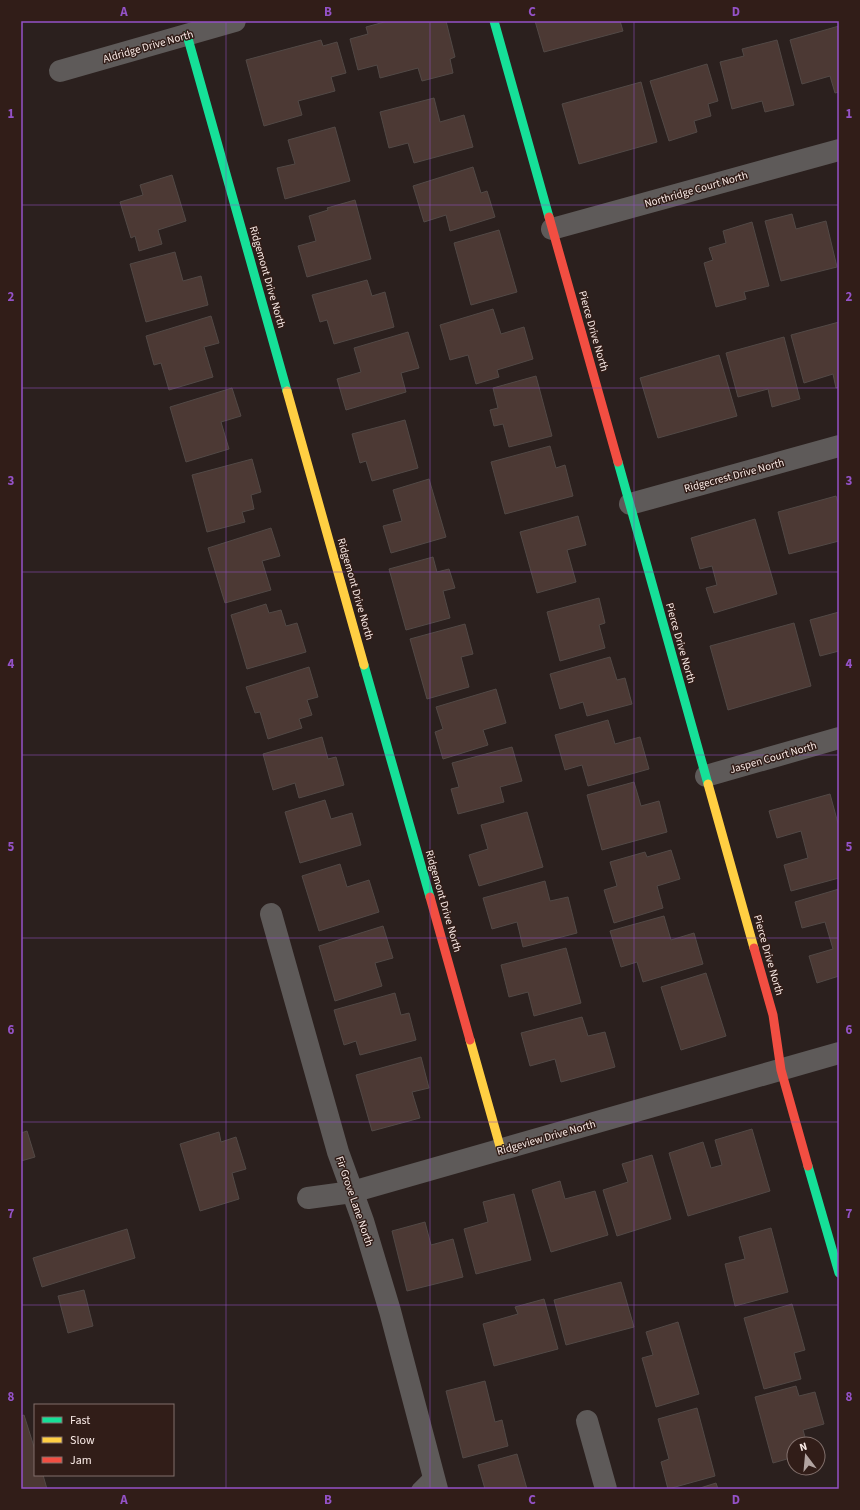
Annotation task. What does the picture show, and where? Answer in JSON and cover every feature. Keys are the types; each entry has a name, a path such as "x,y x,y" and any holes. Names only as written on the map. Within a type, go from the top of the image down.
{"street":[{"name":"Aldridge Drive North","path":"60,71 235,21"},
{"name":"Pierce Drive North","path":"494,21 773,1015 782,1070 839,1273"},
{"name":"Ridgemont Drive North","path":"187,34 501,1150"},
{"name":"Northridge Court North","path":"552,229 839,150"},
{"name":"Ridgecrest Drive North","path":"630,504 839,446"},
{"name":"Jaspen Court North","path":"706,776 839,738"},
{"name":"Fir Grove Lane North","path":"271,914 338,1152 390,1311 435,1481"},
{"name":"Ridgeview Drive North","path":"308,1198 352,1192 839,1053"},
{"path":"587,1421 606,1489"}],"lane":[{"path":"418,1489 435,1481"}],"building":[{"path":"388,21 446,21 455,57 450,59 453,73 422,81 418,68 380,78 377,65 358,70 350,39 368,34 366,27"},
{"path":"535,21 620,21 623,31 544,52"},
{"path":"839,26 839,92 835,93 830,76 802,84 790,40"},
{"path":"321,40 323,46 337,42 346,73 331,77 335,91 298,101 302,115 264,126 246,60"},
{"path":"777,40 794,105 765,112 762,101 732,109 720,62 744,56 742,49"},
{"path":"707,64 718,101 708,104 711,116 694,121 697,132 669,141 650,81"},
{"path":"641,82 657,142 579,164 562,104"},
{"path":"434,98 440,122 464,115 473,147 414,163 408,143 389,148 380,112"},
{"path":"335,127 350,181 285,199 277,168 295,164 288,140"},
{"path":"473,167 481,193 487,191 495,217 450,231 446,215 424,222 413,186"},
{"path":"172,175 186,221 158,230 162,244 139,251 135,236 131,238 120,202 143,195 140,185"},
{"path":"355,200 371,259 307,277 298,246 316,241 309,216 328,210 327,208"},
{"path":"792,214 796,229 826,221 837,267 781,281 765,221"},
{"path":"752,222 769,286 744,292 746,299 716,307 704,263 713,260 709,248 726,243 723,231"},
{"path":"499,230 517,292 471,305 454,243"},
{"path":"175,252 183,281 201,276 208,305 146,322 130,264"},
{"path":"367,280 372,296 385,292 394,327 334,344 327,320 320,322 312,295"},
{"path":"493,309 501,334 524,327 533,359 497,370 499,377 476,384 468,355 450,360 440,325"},
{"path":"211,316 219,343 204,347 213,377 169,390 161,363 154,365 146,336"},
{"path":"839,322 839,387 836,388 833,374 804,383 791,335"},
{"path":"408,332 419,368 401,373 406,392 346,410 337,379 361,372 354,348"},
{"path":"784,337 800,399 772,407 768,389 738,397 726,353"},
{"path":"719,355 737,416 658,438 640,378"},
{"path":"536,376 552,436 509,447 503,424 494,426 490,410 498,408 493,388"},
{"path":"232,388 241,416 221,422 229,449 186,462 170,407"},
{"path":"405,420 418,468 372,481 366,461 360,463 352,434"},
{"path":"550,446 556,468 565,465 573,496 505,514 491,462"},
{"path":"252,459 261,492 251,495 254,509 242,512 245,522 207,532 192,475"},
{"path":"429,479 446,537 391,553 383,526 402,521 393,490"},
{"path":"836,496 839,506 839,541 789,554 778,512"},
{"path":"578,516 586,545 567,550 576,582 537,593 520,532"},
{"path":"755,519 777,594 714,613 706,588 717,585 712,566 700,569 691,538"},
{"path":"271,528 280,556 262,561 271,590 225,603 208,548"},
{"path":"433,557 437,572 449,569 455,588 443,591 450,618 406,630 389,569"},
{"path":"599,598 605,623 599,625 605,648 560,661 547,612"},
{"path":"266,604 269,613 281,610 286,626 297,623 306,652 247,669 231,615"},
{"path":"839,612 839,651 820,656 810,620"},
{"path":"794,623 811,686 728,710 710,646"},
{"path":"465,624 473,654 461,657 469,687 427,699 410,639"},
{"path":"610,657 617,680 625,678 632,704 587,716 583,702 560,709 550,674"},
{"path":"309,667 318,697 307,700 312,715 299,719 302,728 268,739 260,712 255,713 246,687"},
{"path":"496,689 506,723 483,730 488,745 443,759 435,732 443,729 436,707"},
{"path":"608,720 615,744 640,737 649,769 588,786 582,765 565,770 555,735"},
{"path":"322,737 328,759 336,757 344,785 299,798 295,783 273,790 263,754"},
{"path":"512,747 522,781 500,787 504,802 458,814 451,789 459,787 452,763"},
{"path":"634,782 641,806 659,801 667,832 602,850 587,795"},
{"path":"830,794 839,827 839,878 791,891 784,865 808,858 801,831 777,838 769,811"},
{"path":"325,800 331,819 352,813 361,845 300,863 285,812"},
{"path":"527,812 543,867 479,886 469,855 488,849 481,825"},
{"path":"671,850 680,879 657,886 663,908 614,923 604,890 617,886 610,862 645,852 647,857"},
{"path":"340,864 347,887 369,880 379,912 319,931 302,876"},
{"path":"545,881 550,901 568,897 577,933 523,947 517,922 492,929 483,898"},
{"path":"839,889 839,976 817,983 809,956 833,949 825,922 802,928 795,902"},
{"path":"664,916 671,940 694,933 703,964 643,982 637,962 621,967 610,931"},
{"path":"383,926 393,958 375,963 382,986 335,1001 319,946"},
{"path":"566,948 581,1003 534,1016 528,992 509,997 501,965"},
{"path":"706,973 726,1036 681,1050 661,987"},
{"path":"395,993 401,1015 409,1013 416,1040 360,1055 356,1041 344,1045 334,1010"},
{"path":"582,1017 588,1036 605,1032 615,1067 561,1082 555,1059 530,1066 521,1033"},
{"path":"421,1057 429,1088 412,1092 420,1118 372,1131 356,1075"},
{"path":"752,1129 770,1191 688,1216 669,1153 703,1142 711,1168 722,1165 715,1140"},
{"path":"27,1131 35,1157 21,1161 21,1133"},
{"path":"219,1132 221,1142 236,1137 246,1169 232,1173 239,1199 200,1211 180,1144"},
{"path":"652,1155 671,1219 617,1236 603,1190 628,1182 622,1164"},
{"path":"560,1181 565,1199 595,1191 608,1235 551,1252 532,1190"},
{"path":"514,1194 531,1260 476,1274 464,1229 488,1222 483,1202"},
{"path":"425,1222 431,1245 453,1239 463,1277 407,1291 392,1231"},
{"path":"771,1228 788,1292 735,1306 725,1264 745,1259 739,1237"},
{"path":"127,1229 135,1258 42,1287 33,1258"},
{"path":"621,1282 634,1327 566,1345 554,1300"},
{"path":"84,1290 93,1326 68,1333 58,1296"},
{"path":"544,1299 558,1349 494,1366 483,1324 518,1314 515,1307"},
{"path":"792,1304 805,1350 794,1353 801,1379 764,1389 744,1318"},
{"path":"678,1322 699,1394 656,1407 642,1358 653,1355 646,1332"},
{"path":"485,1381 495,1422 502,1420 508,1446 463,1458 446,1391"},
{"path":"796,1386 799,1396 815,1392 824,1424 803,1430 805,1436 786,1436 786,1459 773,1463 755,1397"},
{"path":"697,1408 715,1476 668,1489 661,1462 669,1459 658,1419"},
{"path":"24,1415 34,1447 34,1476 43,1476 47,1489 21,1489 21,1416"},
{"path":"517,1454 527,1489 485,1489 478,1465"},
{"path":"716,1483 718,1489 697,1489"}],"traffic: fast":[{"path":"494,21 549,217"},
{"path":"187,35 287,391"},
{"path":"618,462 708,784"},
{"path":"364,665 430,897"},
{"path":"808,1166 839,1273"}],"traffic: slow":[{"path":"287,391 364,665"},
{"path":"708,784 754,948"},
{"path":"470,1040 501,1150"}],"traffic: jam":[{"path":"549,217 618,462"},
{"path":"430,897 470,1040"},
{"path":"754,948 773,1015 781,1070 808,1166"}]}
